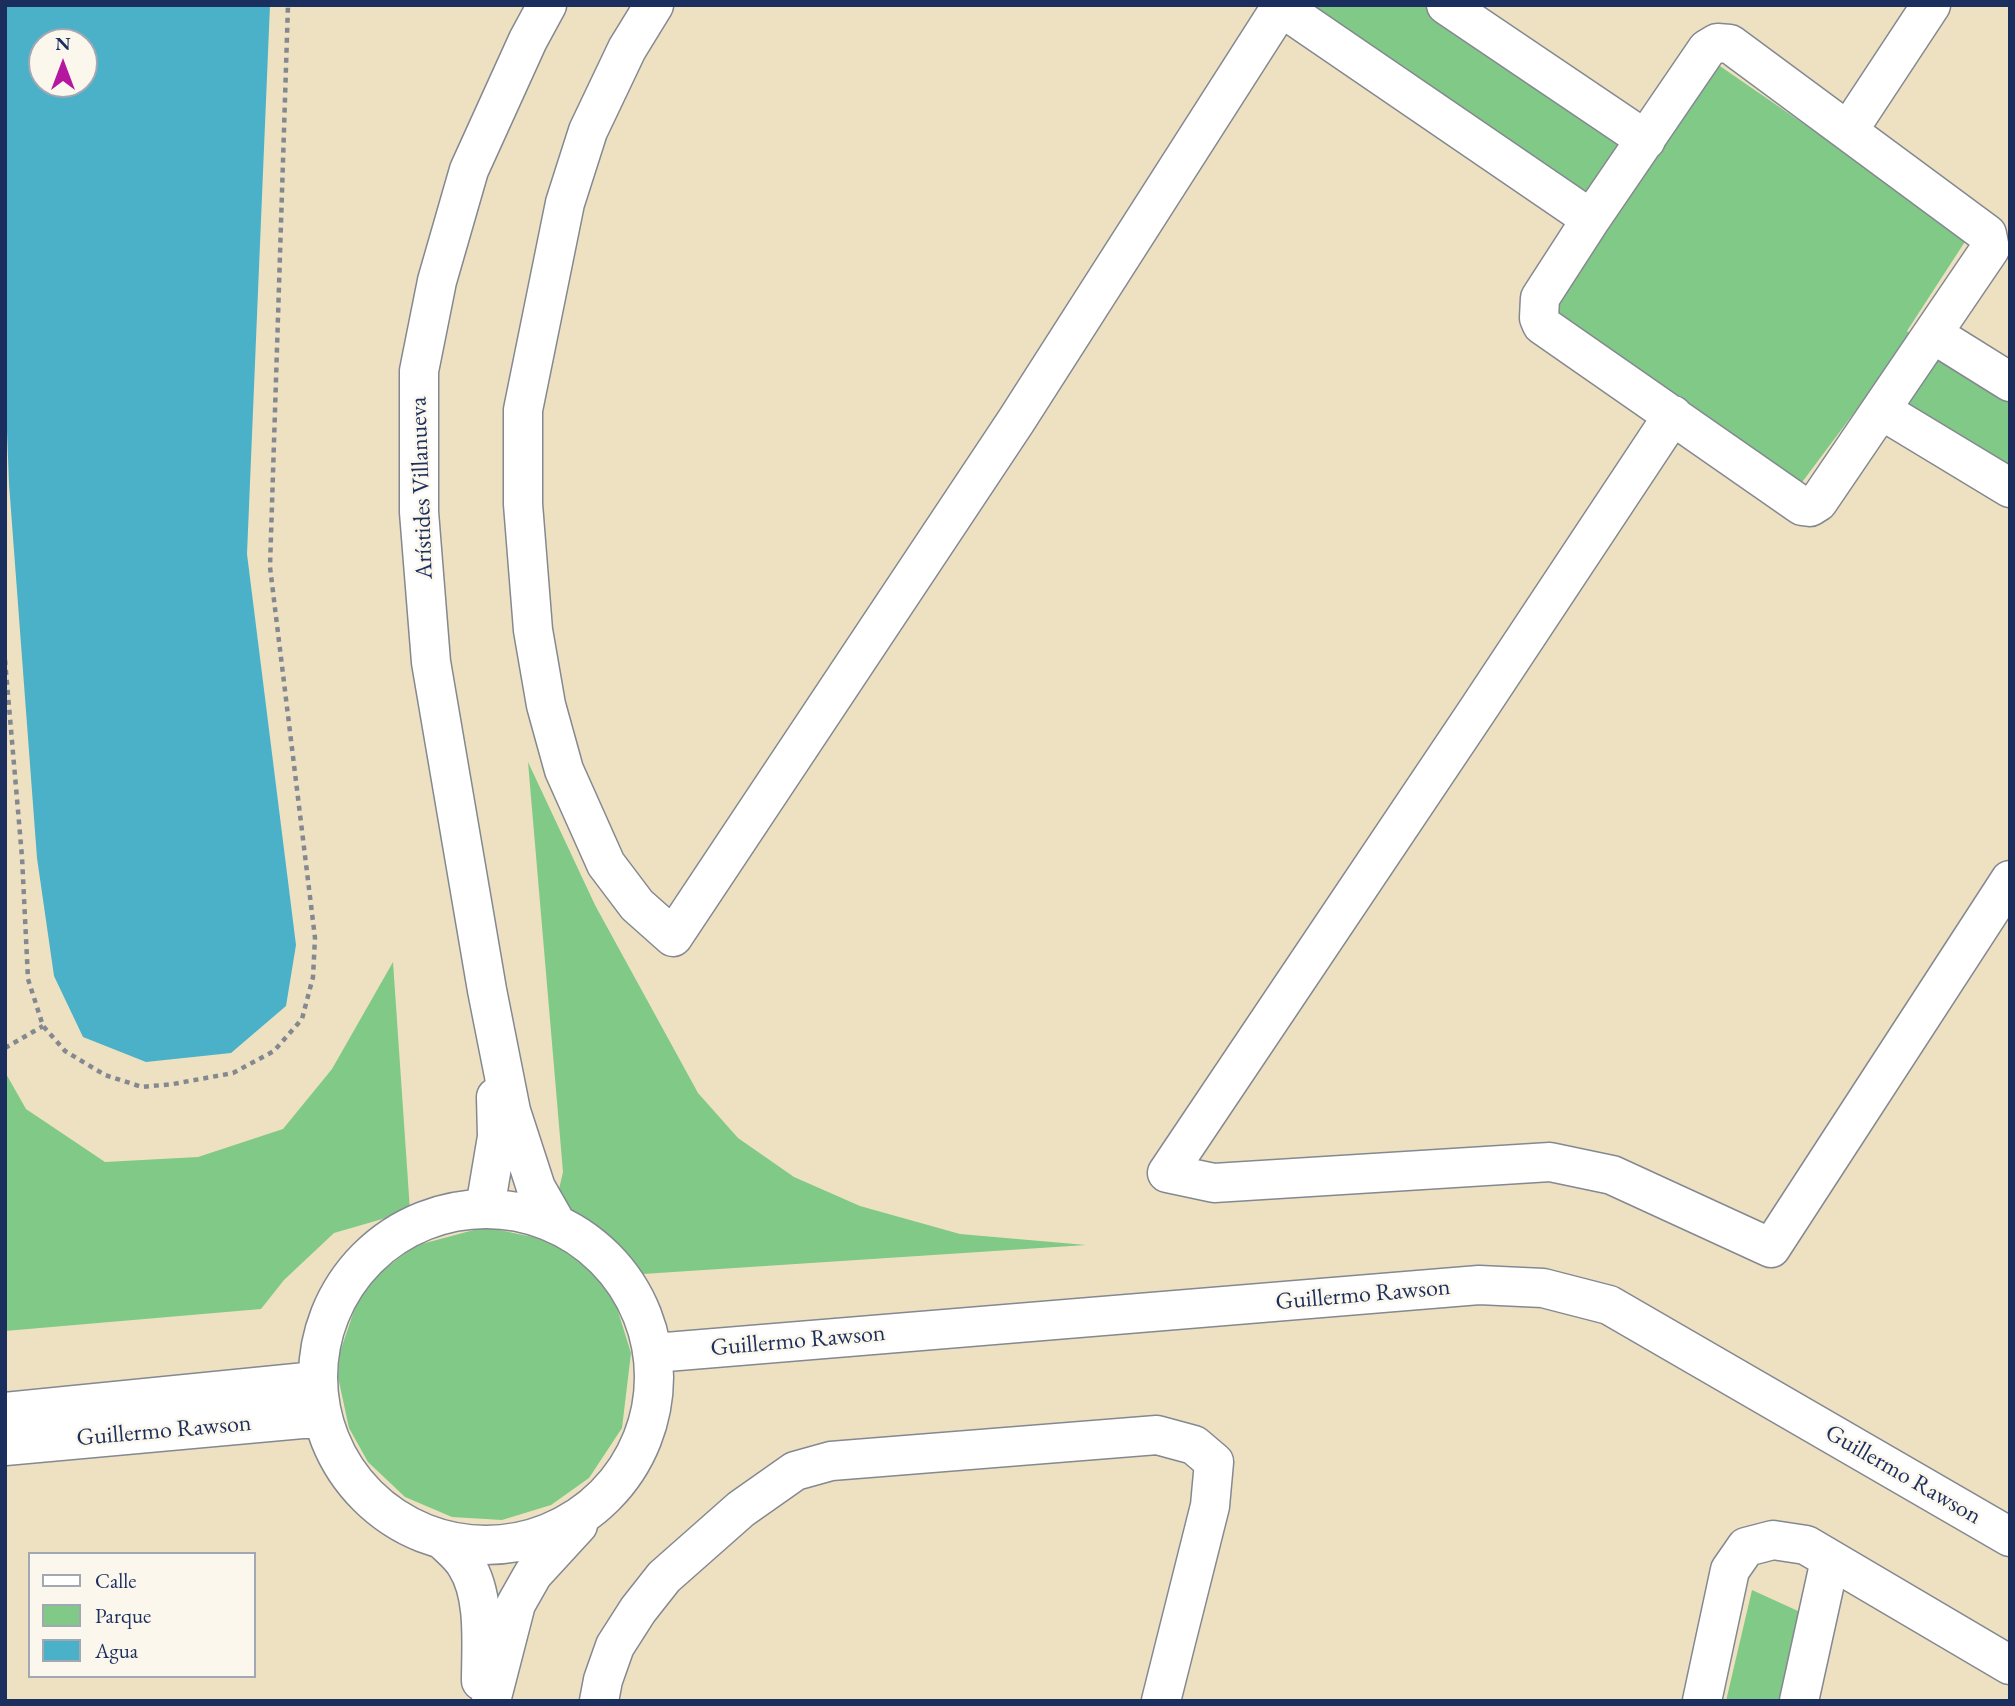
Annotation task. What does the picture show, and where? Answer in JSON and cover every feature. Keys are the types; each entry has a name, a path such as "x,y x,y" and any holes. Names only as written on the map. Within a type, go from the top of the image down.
{"street":[{"name":"Arístides Villanueva","path":"547,5 528,40 469,170 437,281 419,371 419,512 431,662 487,990 511,1111 536,1188 556,1223"},
{"path":"654,5 627,49 588,131 565,203 523,410 523,504 533,631 546,705 564,770 606,864 637,905 673,937 1008,432 1280,6 1591,219"},
{"path":"1446,5 1646,141"},
{"path":"1848,131 1931,5"},
{"path":"1717,43 1730,44 1848,131 1987,234 1990,249 1818,502 1810,507 1802,506 1542,325 1539,318 1540,298 1707,49 1717,43"},
{"path":"1933,334 2010,382"},
{"path":"1881,410 2010,488"},
{"path":"1673,415 1478,711 1167,1173 1214,1183 1550,1162 1612,1175 1771,1248 2010,880"},
{"name":"Arístides Villanueva","path":"485,1208 497,1137 487,990"},
{"path":"491,1701 516,1604 533,1574 596,1506 625,1474 645,1437 655,1395 654,1353 643,1312 621,1275 592,1245 556,1223 521,1212 485,1208 432,1217 385,1242 347,1280 324,1328 316,1381 322,1419 338,1460 366,1496 402,1523 444,1541 476,1545 508,1545 540,1537 570,1524 596,1506"},
{"name":"Guillermo Rawson","path":"654,1353 1479,1285 1544,1288 1609,1305 2010,1537"},
{"name":"Guillermo Rawson","path":"5,1412 316,1381"},
{"name":"Guillermo Rawson","path":"5,1446 322,1419"},
{"path":"599,1701 615,1646 664,1577 741,1509 795,1471 831,1461 1157,1435 1195,1445 1214,1462 1210,1506 1161,1701"},
{"path":"1702,1701 1730,1570 1746,1548 1773,1540 1806,1545 2010,1665"},
{"path":"444,1541 466,1565 477,1590 481,1626 481,1701"},
{"path":"1799,1701 1830,1560"}],"path":[{"path":"5,660 22,857 27,979 43,1026 65,1051 104,1075 142,1087 233,1073 274,1051 302,1019 313,976 315,939 270,568 288,5"},
{"path":"5,1048 43,1026"}],"green space":[{"path":"1291,5 1441,5 1656,142 1717,64 1968,237 1907,331 2010,396 2010,478 1871,390 1800,485 1546,320 1606,216"},
{"path":"528,762 595,905 698,1093 738,1138 794,1177 860,1206 960,1234 1086,1245 597,1277 616,1305 631,1353 622,1428 589,1478 551,1505 502,1520 452,1517 405,1497 368,1462 349,1428 338,1377 340,1352 357,1302 375,1277 414,1246 485,1227 547,1240 563,1172"},
{"path":"393,962 410,1211 334,1233 284,1280 261,1309 5,1331 5,1072 26,1109 105,1162 198,1157 283,1129 332,1069"},
{"path":"1752,1590 1809,1616 1791,1701 1726,1701"}],"water":[{"path":"5,5 270,5 247,554 296,945 286,1006 231,1053 146,1062 83,1037 54,976 37,858 9,484 5,379"}]}
